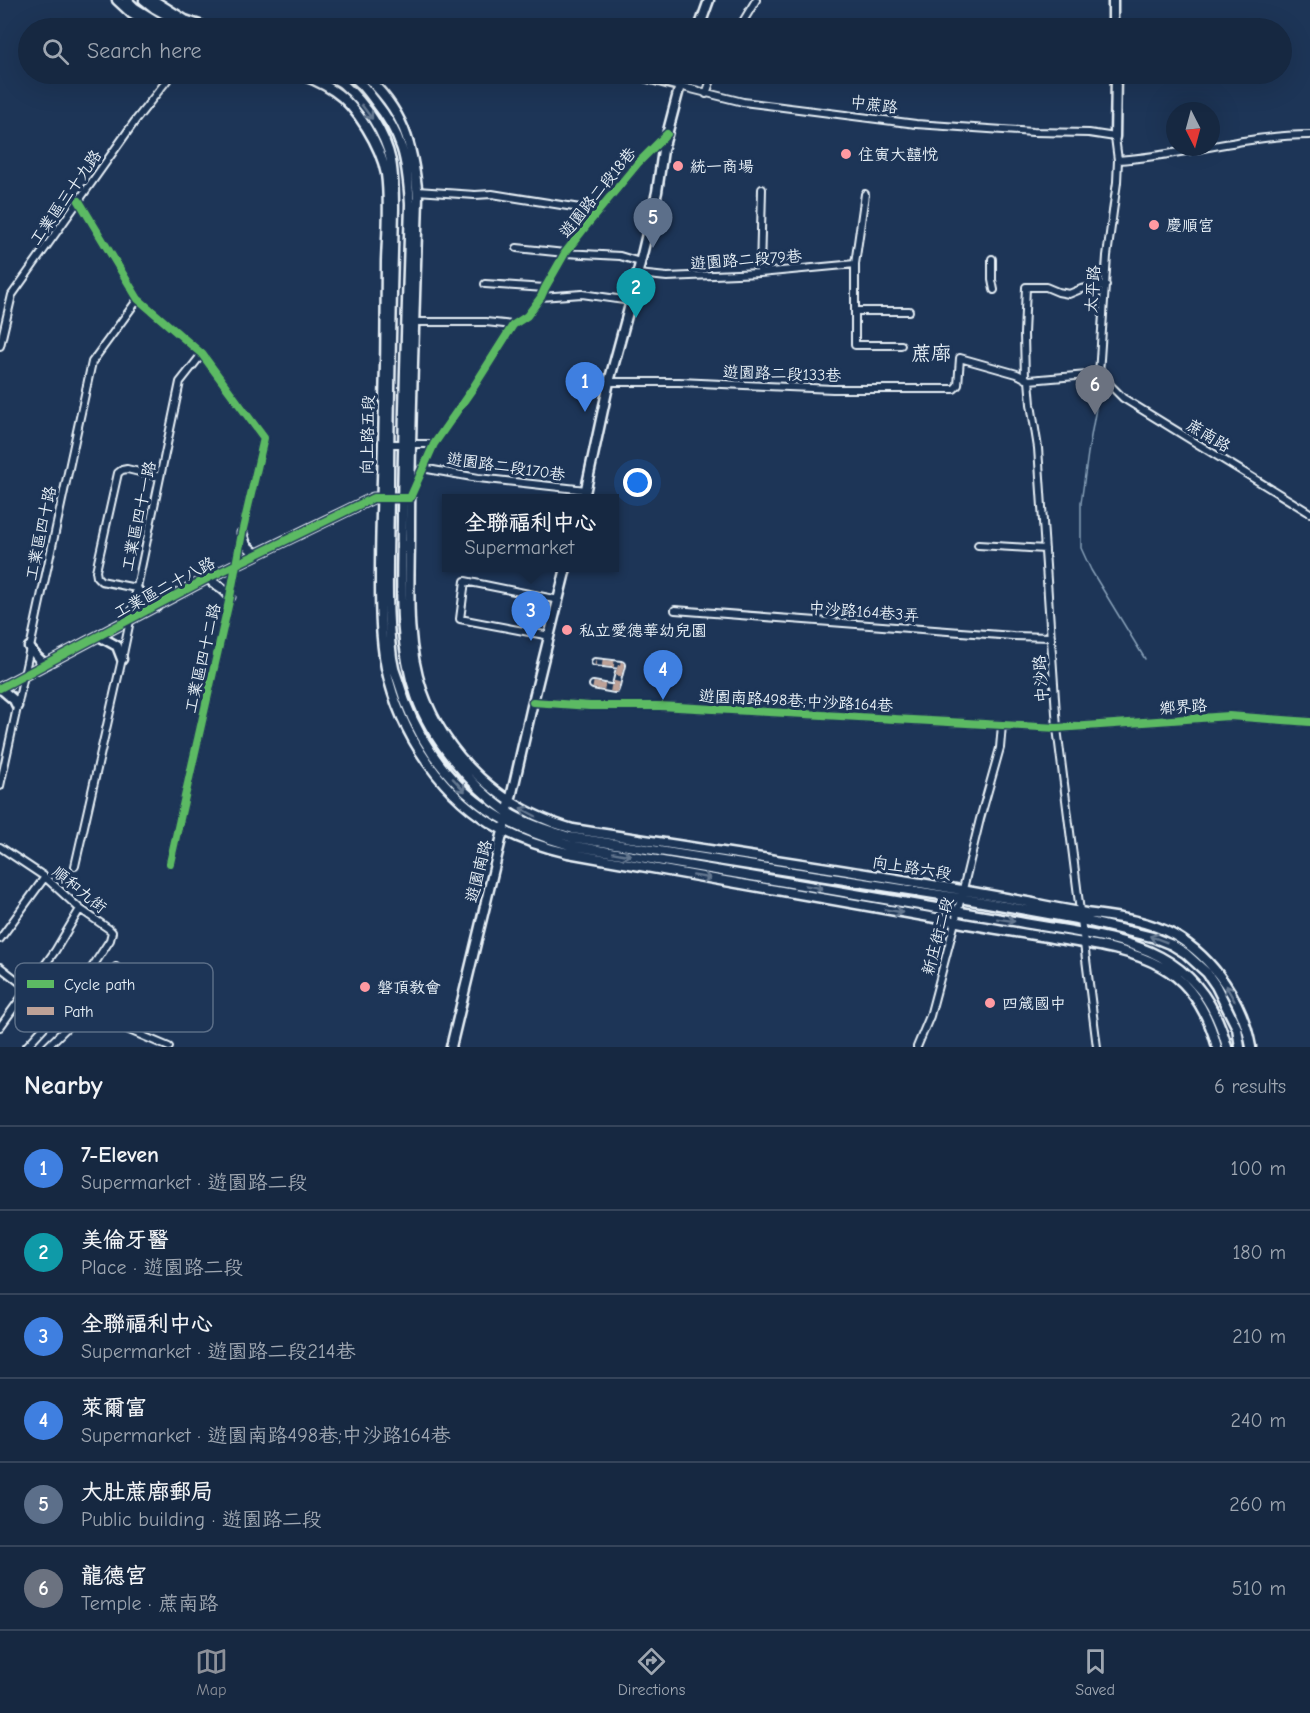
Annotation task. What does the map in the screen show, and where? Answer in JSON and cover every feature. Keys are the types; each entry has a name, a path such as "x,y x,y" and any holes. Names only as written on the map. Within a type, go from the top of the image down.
{"main road":[{"path":"117,0 138,18"},
{"path":"127,0 151,18"},
{"path":"144,0 172,18"},
{"path":"153,0 182,18"},
{"path":"703,18 709,0"},
{"path":"1113,0 1113,18"},
{"name":"向上路五段","path":"322,84 335,91 368,129 378,148 386,175 386,444 380,621 386,668 404,723 437,776 483,818 503,830"},
{"path":"335,91 343,84"},
{"name":"向上路五段","path":"343,84 375,124 385,144 393,176 394,220 386,444"},
{"path":"362,84 389,118 401,144 408,175 410,204 403,622 410,676 417,699 432,730 454,761 523,830 569,845 957,912 1083,938 1141,957 1172,974 1187,987 1208,1020 1217,1047"},
{"path":"378,84 404,127 413,159 417,191 414,322 407,445"},
{"name":"中蔗路","path":"672,84 679,86"},
{"path":"1115,137 1116,84"},
{"path":"585,494 609,382 657,192 663,150 679,86"},
{"name":"向上路五段","path":"385,497 392,661 403,700 422,739 438,762 467,794 489,811 507,816"},
{"name":"工業區二十八路","path":"0,688 208,578 373,498 406,498"},
{"path":"406,498 410,624 413,657 423,693 439,726 457,755 480,778 510,802"},
{"path":"242,533 246,545 256,554"},
{"name":"遊園南路","path":"451,1047 565,572"},
{"path":"208,578 213,584 224,589 230,597"},
{"path":"136,588 146,602 157,606"},
{"path":"99,636 117,646 122,659"},
{"path":"29,647 45,664 48,663"},
{"path":"0,688 14,700 17,706"},
{"name":"向上路六段","path":"510,802 535,816 573,829 1082,916 1134,920 1150,925 1173,934 1201,954 1222,979 1240,1011 1251,1047"},
{"name":"向上路六段","path":"507,816 570,837 962,894"},
{"path":"503,830 543,847 568,853 956,922 1143,947 1177,966 1198,986 1221,1029 1227,1047"},
{"name":"向上路六段","path":"1082,916 1152,937 1185,953 1207,973 1216,986 1237,1028 1240,1047"}],"street":[{"path":"745,18 756,0"},
{"name":"工業區三十九路","path":"0,346 12,295 135,121 164,84"},
{"path":"706,94 710,84"},
{"name":"中蔗路","path":"679,86 743,102 916,124 1115,137"},
{"name":"遊園路二段18巷","path":"406,498 434,444 513,325 527,316 541,297 544,288 566,253 638,163 667,134"},
{"path":"1118,159 1188,152 1286,135 1310,135"},
{"name":"太平路","path":"1099,374 1107,256 1117,182 1118,159 1115,137"},
{"path":"760,273 762,189"},
{"path":"417,191 492,194 599,211"},
{"path":"865,194 855,264 855,345 902,345"},
{"name":"工業區四十二路","path":"80,201 138,299 202,354 264,438 170,863"},
{"path":"516,248 620,256 640,262"},
{"path":"992,259 994,290"},
{"name":"遊園路二段79巷","path":"638,274 667,277 760,273 855,264"},
{"path":"485,284 544,288"},
{"name":"中沙路","path":"1097,1047 1058,728 1038,448 1027,380 1024,334 1026,287 1046,287 1069,294 1081,289 1106,285"},
{"path":"541,297 582,294 631,301"},
{"name":"工業區四十路","path":"0,786 92,362 138,299"},
{"path":"856,311 909,311"},
{"path":"414,322 486,322 513,325"},
{"name":"工業區四十一路","path":"75,866 122,659 180,382 202,354"},
{"name":"遊園路二段133巷","path":"609,382 679,382 833,389 954,389 958,385 960,358 1017,374 1027,380"},
{"path":"1027,380 1099,374"},
{"name":"蔗南路","path":"1099,374 1123,398 1310,513"},
{"path":"386,444 434,444"},
{"name":"遊園路二段170巷","path":"423,468 585,494"},
{"path":"136,588 101,581 96,571 118,473 127,469 160,477"},
{"path":"978,545 1045,549"},
{"path":"550,636 460,619 465,581 559,600"},
{"name":"中沙路164巷3弄","path":"675,610 1051,637"},
{"path":"592,685 615,689 621,665 596,662"},
{"name":"遊園南路498巷;中沙路164巷","path":"533,702 590,706 660,706 1058,728"},
{"name":"鄉界路","path":"1058,728 1229,716 1310,722"},
{"name":"新庄街二段","path":"917,1047 930,1016 956,922 980,819 1000,748 1002,725"},
{"name":"順和九街","path":"1,851 45,877 80,909 112,932 110,940 95,963"},
{"path":"0,939 45,877"},
{"path":"46,963 80,909"},
{"path":"0,967 15,978"},
{"path":"0,1027 15,1006"},
{"name":"順和九街","path":"26,1047 40,1032"},
{"path":"47,1047 62,1032"},
{"path":"134,1032 169,1047"}],"waterway":[{"path":"1137,155 1166,151"},
{"path":"1100,283 1114,175"},
{"path":"1096,373 1100,288"},
{"path":"1096,378 1096,408 1081,503 1081,548 1091,570 1145,659"}],"marked path":[{"path":"593,685 615,689 621,665 595,662"}],"cycle path":[{"path":"0,688 208,578 373,498 410,498 434,444 513,325 527,316 541,297 565,253 586,226 638,163 667,134"},
{"path":"79,201 138,299 202,354 264,438 170,863"},
{"path":"533,702 590,706 660,706 1057,728 1229,716 1310,722"}],"place":[{"name":"住寅大囍悅","path":"846,154"},
{"name":"統一商場","path":"678,166"},
{"name":"慶順宮","path":"1154,225"},
{"name":"大肚蔗廍郵局","path":"653,248"},
{"name":"美倫牙醫","path":"636,318"},
{"name":"7-Eleven","path":"585,412"},
{"name":"龍德宮","path":"1095,415"},
{"name":"私立愛德華幼兒園","path":"567,630"},
{"name":"全聯福利中心","path":"531,641"},
{"name":"萊爾富","path":"663,700"},
{"name":"磐頂教會","path":"365,987"},
{"name":"四箴國中","path":"990,1003"}],"district":[{"name":"蔗廍","path":"931,353"}]}
